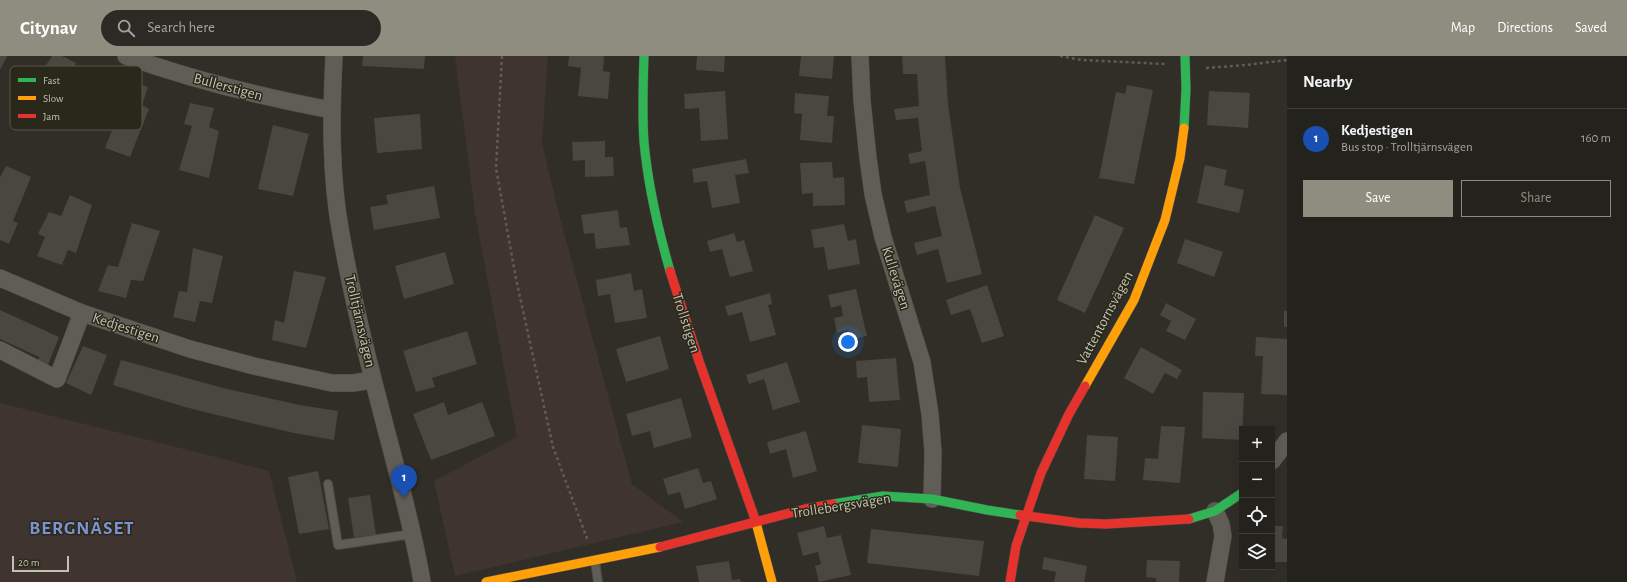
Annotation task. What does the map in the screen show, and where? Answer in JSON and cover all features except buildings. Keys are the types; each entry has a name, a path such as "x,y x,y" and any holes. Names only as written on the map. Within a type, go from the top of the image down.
{"street":[{"name":"Bullerstigen","path":"126,56 159,68 205,81 331,110"},
{"name":"Trolltjärnsvägen","path":"334,56 331,110 333,161 341,233 355,307 412,534 422,582"},
{"name":"Trollstigen","path":"644,56 644,142 651,188 663,248 688,330 722,426 741,474 766,553 772,582"},
{"name":"Kullevägen","path":"860,56 862,100 873,194 883,237 922,362 930,414 933,452 932,499"},
{"name":"Vattentornsvägen","path":"1010,582 1016,546 1040,472 1069,414 1134,300 1158,239 1172,195 1185,124 1185,56"},
{"name":"Kedjestigen","path":"0,278 82,313 190,348 304,378 339,383 353,383 373,380"},
{"path":"0,350 57,379 82,313"},
{"path":"1275,457 1287,441"},
{"name":"Trollebergsvägen","path":"486,582 658,548 805,509 883,496 932,499 987,510 1080,523 1145,523 1186,520 1215,511 1239,495"},
{"path":"1215,511 1221,524 1223,536 1215,582"}],"lane":[{"path":"328,484 338,545 412,534"},
{"path":"595,560 598,582"}],"path":[{"path":"502,56 496,168 516,279 553,448 595,560"}],"shaded area":[{"path":"455,56 548,56 542,143 560,218 632,484 683,522 455,576 434,481 517,437 475,213"},
{"path":"0,403 269,471 297,582 0,582"}],"traffic: fast":[{"path":"644,56 644,142 654,207 670,271"},
{"path":"1184,128 1186,89 1185,56"},
{"path":"1189,519 1215,511 1239,495"},
{"path":"833,504 883,496 932,499 1020,515"}],"traffic: slow":[{"path":"1085,386 1134,300 1165,220 1180,158 1184,128"},
{"path":"755,519 772,582"},
{"path":"486,582 660,547"}],"traffic: jam":[{"path":"670,271 699,361 755,519"},
{"path":"1010,582 1016,546 1041,473 1069,414 1085,386"},
{"path":"660,547 805,509 833,504"},
{"path":"1020,515 1079,523 1106,524 1189,519"}],"place":[{"name":"Kedjestigen","path":"404,498"}],"district":[{"name":"BERGNÄSET","path":"82,528"}]}
